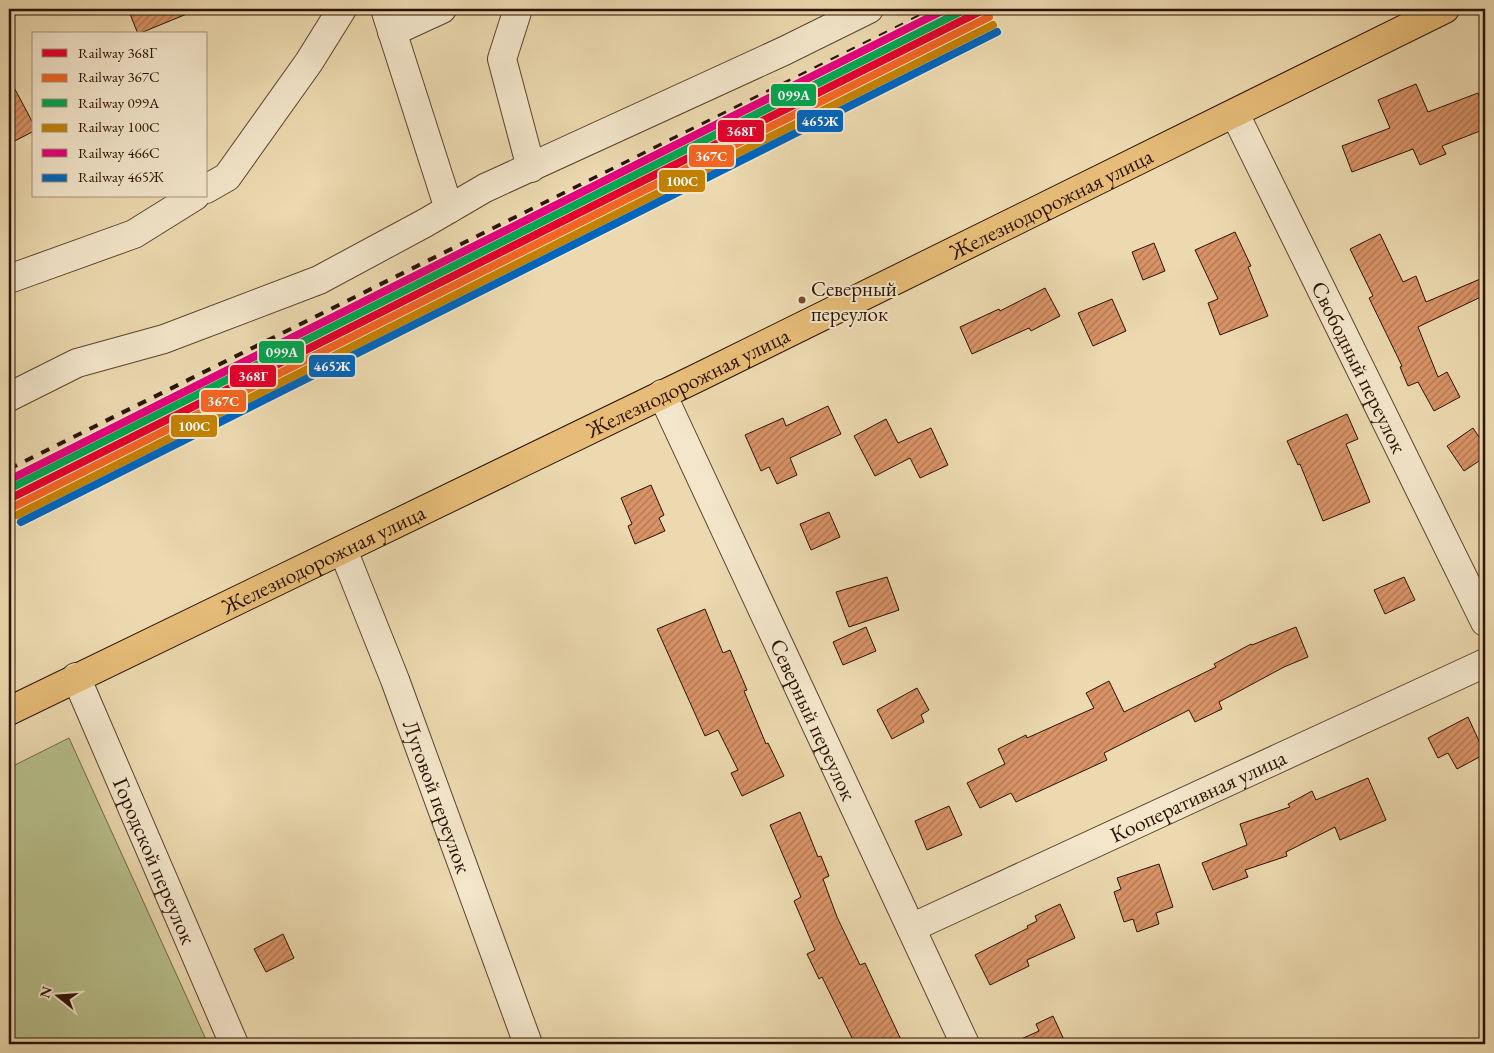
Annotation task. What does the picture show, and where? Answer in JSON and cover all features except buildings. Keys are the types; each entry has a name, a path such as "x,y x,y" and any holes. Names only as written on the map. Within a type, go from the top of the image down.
{"main road":[{"name":"Железнодорожная улица","path":"9,711 1235,114 1445,9"}],"street":[{"path":"208,189 228,176 308,62 342,9"},
{"path":"442,9 388,20 449,209"},
{"path":"518,9 502,59 531,168"},
{"path":"9,397 77,363 164,339 319,280 485,188 784,51 869,9"},
{"name":"Свободный переулок","path":"1235,114 1485,622"},
{"path":"9,279 134,234 192,198"},
{"name":"Северный переулок","path":"662,394 965,1044"},
{"name":"Луговой переулок","path":"343,550 394,680 528,1044"},
{"name":"Кооперативная улица","path":"911,928 1485,663"},
{"name":"Городской переулок","path":"76,677 234,1044"}],"green space":[{"path":"69,738 208,1044 9,1044 9,768"}],"railway":[{"path":"9,469 934,9"}],"rail line":[{"name":"466С","path":"9,480 946,9"},
{"name":"099А","path":"9,489 966,9"},
{"name":"368Г","path":"9,499 985,9"},
{"name":"367С","path":"13,507 989,17"},
{"name":"100C","path":"17,515 993,25"},
{"name":"465Ж","path":"21,522 997,32"}],"place":[{"name":"Северный переулок","path":"802,300"}]}
